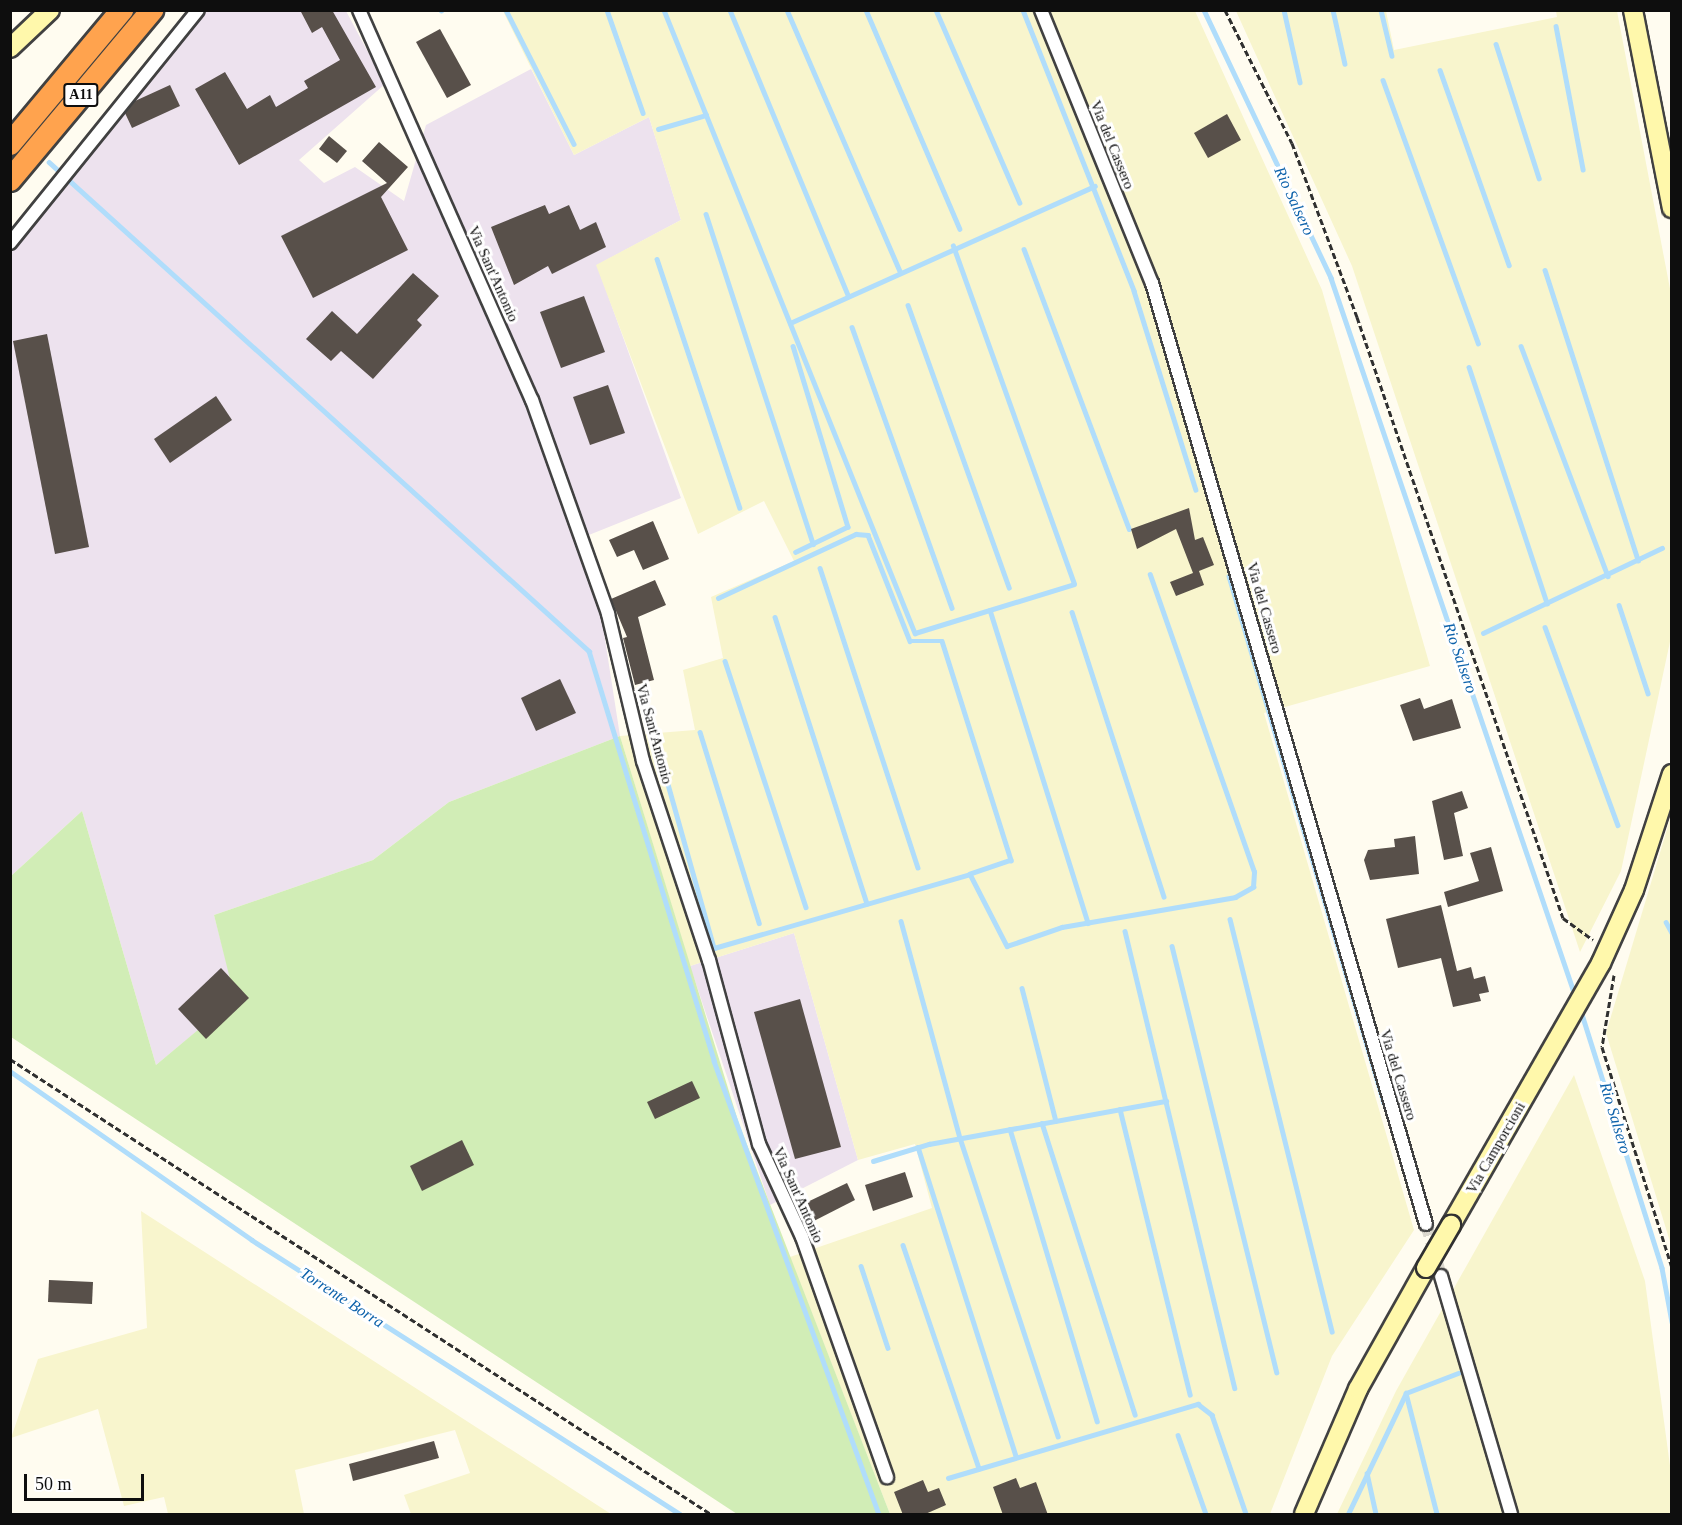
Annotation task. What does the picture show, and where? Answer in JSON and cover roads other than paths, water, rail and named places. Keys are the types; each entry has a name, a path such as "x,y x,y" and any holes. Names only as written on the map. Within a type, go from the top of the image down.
{"highway":[{"name":"A11","path":"10,144 122,10"},
{"name":"A11","path":"10,180 152,10"}],"main road":[{"path":"10,48 50,10"},
{"path":"1633,10 1671,208"},
{"name":"Via Camporcioni","path":"1304,1515 1358,1389 1433,1272 1451,1225 1604,957 1634,890 1671,774"}],"street":[{"path":"10,243 198,10"},
{"name":"Via Sant'Antonio","path":"359,10 532,400 608,614 643,761 709,960 759,1144 802,1237 887,1477"},
{"name":"Via del Cassero","path":"1041,10 1152,283 1426,1224"},
{"path":"1433,1272 1511,1515"}],"waterway":[{"path":"506,10 574,144"},
{"path":"607,10 643,113"},
{"path":"664,10 915,633 1074,584 953,246"},
{"path":"730,10 848,295"},
{"path":"787,10 900,271"},
{"path":"866,10 960,229"},
{"path":"936,10 1020,203"},
{"path":"1023,10 1134,291 1196,490"},
{"name":"Rio Salsero","path":"1204,10 1331,278 1576,998"},
{"path":"1284,10 1300,82"},
{"path":"1333,10 1345,64"},
{"path":"1381,10 1392,56"},
{"path":"1556,26 1583,169"},
{"path":"1496,44 1539,178"},
{"path":"1440,70 1509,265"},
{"path":"1383,80 1478,343"},
{"path":"658,129 706,115"},
{"path":"49,162 589,651 714,1061 879,1514"},
{"path":"790,323 1095,186"},
{"path":"706,214 813,544"},
{"path":"1024,249 1129,529"},
{"path":"657,259 740,508"},
{"path":"1545,270 1638,560"},
{"path":"908,305 1009,587"},
{"path":"852,327 952,608"},
{"path":"793,346 848,527 796,552"},
{"path":"1521,346 1608,576"},
{"path":"1469,367 1547,603"},
{"path":"718,598 856,534 868,535 910,641 942,641 1011,860 970,874"},
{"path":"1483,633 1662,548"},
{"path":"820,568 918,867"},
{"path":"657,745 714,948 970,874 1007,946 1062,927 1235,897 1253,887 1254,872 1150,575"},
{"path":"1229,576 1384,1103"},
{"path":"1619,605 1648,693"},
{"path":"990,610 1088,923"},
{"path":"1072,612 1164,897"},
{"path":"775,617 867,904"},
{"path":"1545,627 1618,825"},
{"path":"725,661 806,907"},
{"path":"700,732 759,923"},
{"path":"1230,919 1332,1332"},
{"path":"901,921 960,1138 1058,1436"},
{"path":"1666,922 1672,933"},
{"path":"1125,931 1235,1388"},
{"path":"1172,946 1277,1372"},
{"path":"1022,988 1056,1121"},
{"name":"Rio Salsero","path":"1581,1011 1662,1268 1672,1322"},
{"name":"Torrente Borra","path":"10,1071 252,1240 680,1514"},
{"path":"873,1161 929,1144 1166,1101"},
{"path":"1120,1109 1190,1395"},
{"path":"1042,1123 1135,1415"},
{"path":"1010,1129 1097,1421"},
{"path":"918,1147 1016,1456"},
{"path":"903,1245 979,1468"},
{"path":"861,1266 888,1348"},
{"path":"1348,1514 1406,1393 1458,1373"},
{"path":"1406,1393 1437,1514"},
{"path":"948,1478 1198,1404 1212,1415 1246,1514"},
{"path":"1178,1435 1206,1514"},
{"path":"1367,1473 1376,1514"}],"tunnel":[{"path":"1426,1224 1441,1276"}]}
